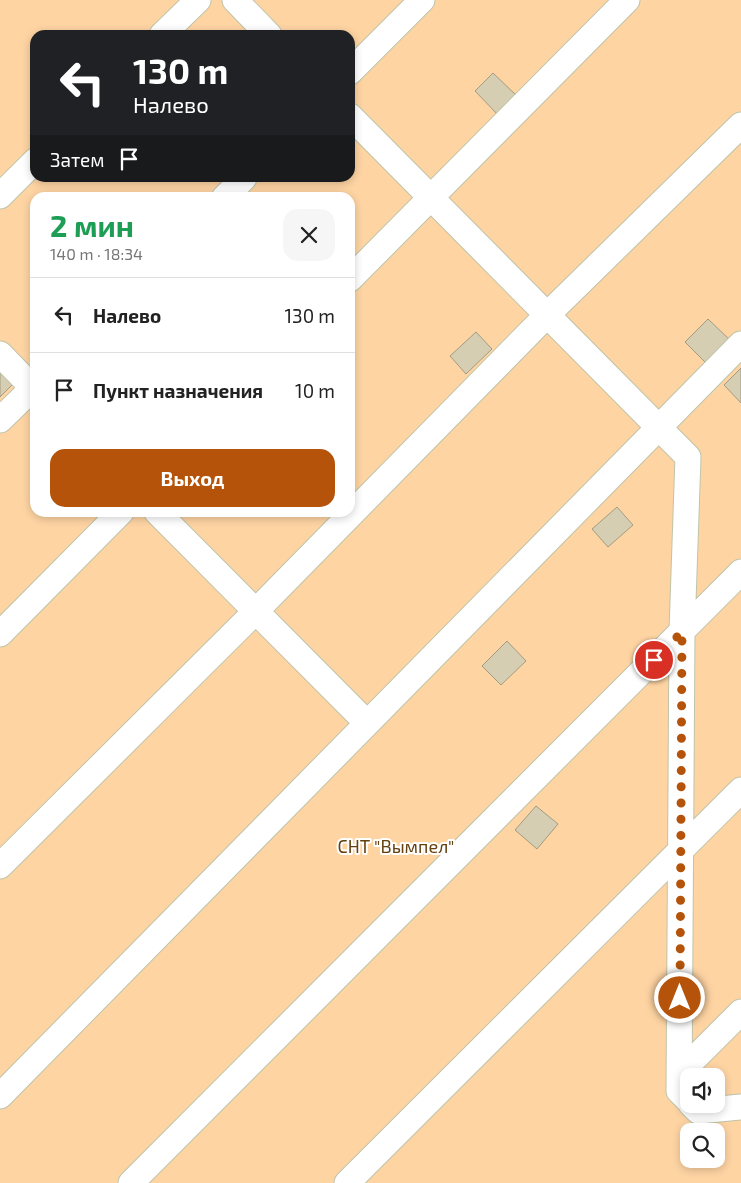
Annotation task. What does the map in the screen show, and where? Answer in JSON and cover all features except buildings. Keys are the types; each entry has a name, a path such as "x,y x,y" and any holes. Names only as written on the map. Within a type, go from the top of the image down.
{"street":[{"path":"167,30 198,0"},
{"path":"234,0 264,30"},
{"path":"355,67 422,0"},
{"path":"355,274 627,0"},
{"path":"355,121 688,457 682,632 680,1068"},
{"path":"355,510 547,315 741,125"},
{"path":"0,196 30,166"},
{"path":"230,192 240,182"},
{"path":"0,1096 741,344"},
{"path":"0,354 30,384"},
{"path":"0,420 30,392"},
{"path":"0,634 116,517"},
{"path":"162,517 367,723"},
{"path":"0,866 348,517"},
{"path":"130,1183 741,572"},
{"path":"347,1183 741,790"},
{"path":"685,1068 741,1012"},
{"path":"725,1108 741,1107"}],"green space":[{"name":"СНТ \"Вымпел\"","path":"0,0 741,0 741,1183 0,1183"}],"route":[{"path":"654,660 682,632 680,998"}]}
